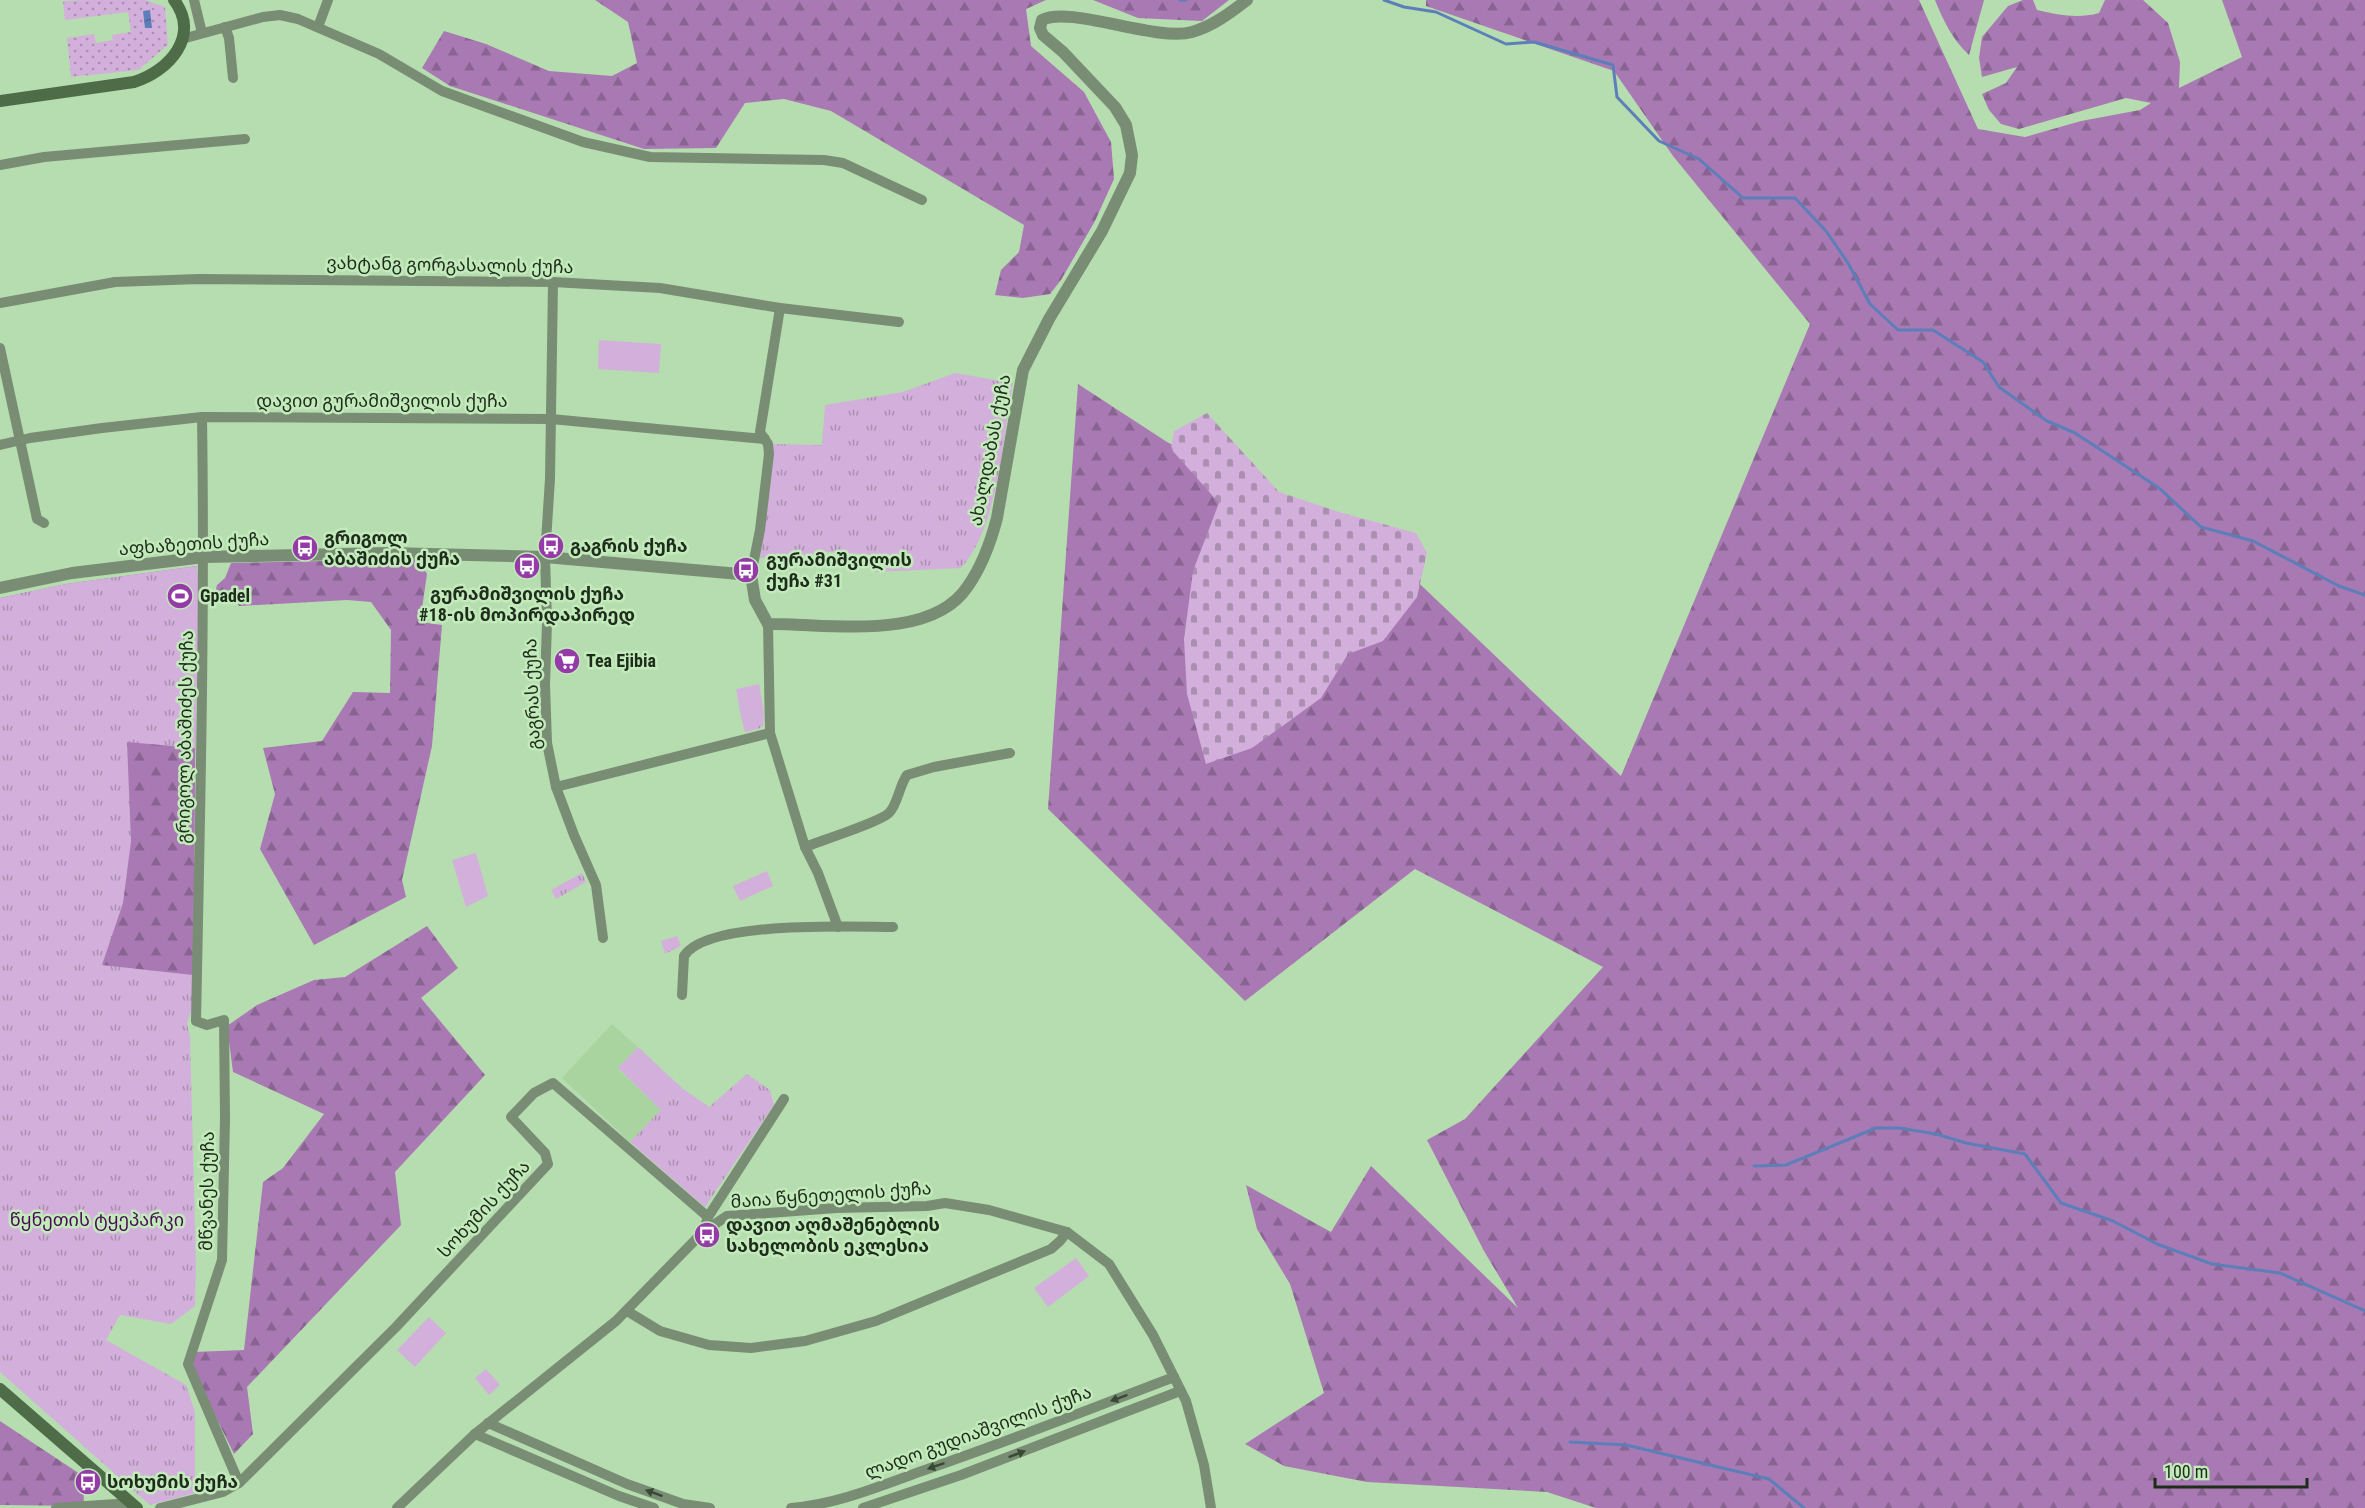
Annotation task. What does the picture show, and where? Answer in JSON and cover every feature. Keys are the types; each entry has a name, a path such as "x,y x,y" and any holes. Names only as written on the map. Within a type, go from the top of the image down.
{"main road":[{"path":"0,101 134,82 151,77 171,59 182,39 184,21 181,10 174,0"},
{"path":"0,1389 134,1505"}],"street":[{"path":"194,0 202,33"},
{"path":"318,27 328,0"},
{"name":"ახალდაბას ქუჩა","path":"768,624 881,626 924,617 947,608 959,597 968,587 987,549 997,518 1023,370 1049,319 1102,231 1130,173 1132,155 1126,125 1115,107 1063,51 1043,35 1040,28 1042,20 1058,16 1154,31 1190,33 1215,24 1247,0"},
{"path":"182,39 263,17 280,15 298,19 379,54 442,91 583,142 650,158 824,160 843,163 922,200"},
{"path":"225,27 230,45 233,78"},
{"path":"0,165 44,157 245,139"},
{"name":"ვახტანგ გორგასალის ქუჩა","path":"0,303 115,282 199,279 553,282 660,288 780,309 899,322"},
{"name":"გაგრას ქუჩა","path":"553,282 550,356 551,419 545,557 547,622 544,685 548,743 556,787 596,885 603,938"},
{"path":"780,309 760,432 765,439 769,454 760,530 751,575 759,612 768,624 770,733 805,847 818,873 838,927"},
{"path":"0,348 37,519 44,523"},
{"name":"დავით გურამიშვილის ქუჩა","path":"0,445 20,440 202,417 551,419 765,439"},
{"name":"გრიგოლ აბაშიძეს ქუჩა","path":"196,1021 204,557 202,417"},
{"name":"აფხაზეთის ქუჩა","path":"0,588 72,573 204,557 389,553 545,557 751,575"},
{"path":"556,787 770,733"},
{"path":"805,847 885,816 894,805 901,784 907,775 934,766 1010,753"},
{"path":"682,995 684,956 704,940 762,929 893,927"},
{"name":"მწვანეს ქუჩა","path":"196,1021 207,1025 224,1020 225,1118 222,1260 188,1364 239,1483"},
{"name":"სოხუმის ქუჩა","path":"160,1508 224,1492 239,1483 396,1327 548,1164 545,1154 511,1117 534,1093 553,1083 708,1216"},
{"path":"703,1232 708,1216 784,1099"},
{"name":"მაია წყნეთელის ქუჩა","path":"397,1508 488,1422 627,1311 703,1232 727,1216 836,1208 927,1206 945,1203 989,1210 1067,1232 1109,1264 1153,1335 1186,1401 1204,1466 1211,1508"},
{"path":"627,1311 660,1331 709,1345 751,1348 805,1341 876,1321 1051,1249 1067,1232"},
{"name":"ლადო გუდიაშვილის ქუჩა","path":"791,1508 832,1504 1174,1377"},
{"name":"ლადო გუდიაშვილის ქუჩა","path":"863,1508 952,1479 1180,1391"},
{"path":"488,1422 627,1484 683,1504 711,1508"},
{"path":"1043,1427 1049,1442"},
{"path":"475,1434 619,1496 654,1508"},
{"path":"546,1464 551,1450"},
{"path":"580,1478 586,1466"},
{"path":"56,1508 134,1505"}],"shaded area":[{"path":"612,1024 638,1047 618,1069 661,1110 630,1142 562,1078"}],"green space":[{"path":"145,0 165,7 168,45 138,70 71,77 67,38 94,34 96,43 113,40 112,35 131,32 128,12 65,20 63,1"},
{"path":"595,0 1046,0 1026,9 1031,46 1084,92 1111,142 1114,179 1095,221 1061,280 1050,294 1023,298 995,295 1001,270 1019,252 1024,225 831,111 784,99 745,103 716,148 644,149 450,86 422,68 444,31 486,44 549,71 612,76 637,63 628,22"},
{"path":"1093,0 1229,0 1202,21 1138,18"},
{"path":"1426,0 1919,0 1978,129 2025,137 2081,121 2140,110 2151,103 2126,98 2019,129 2001,124 1989,110 1982,94 2006,83 2017,67 1982,77 1979,58 1982,37 2008,6 2023,0 2033,0 2037,10 2060,15 2083,16 2099,13 2105,0 2143,0 2168,23 2180,62 2179,88 2242,57 2222,0 2365,0 2365,1508 1596,1508 1547,1492 1367,1482 1284,1466 1245,1444 1324,1393 1290,1284 1257,1229 1246,1185 1331,1232 1371,1166 1518,1308 1484,1251 1427,1140 1465,1119 1603,967 1415,869 1245,1001 1048,809 1078,384 1167,442 1401,566 1621,776 1810,324 1673,156 1614,71 1426,6"},
{"path":"1935,0 1984,0 1969,55 1949,30"},
{"path":"599,340 661,344 659,373 598,369"},
{"path":"955,373 1013,383 1002,455 991,506 973,551 961,568 875,572 872,555 817,551 815,554 760,558 773,444 822,445 825,405 903,392"},
{"path":"1207,413 1279,492 1339,512 1416,533 1427,553 1417,597 1383,641 1348,654 1321,698 1252,748 1206,764 1187,694 1184,639 1193,571 1219,503 1171,449 1174,431"},
{"path":"418,559 427,574 420,622 442,625 432,746 402,880 406,897 314,945 260,849 275,794 263,748 322,741 353,692 390,693 391,630 371,602 347,600 239,606 237,602 213,603 217,585 225,578 231,563"},
{"path":"197,566 193,1005 0,1070 0,598 66,584"},
{"name":"წყნეთის ტყეპარკი","path":"197,566 199,614 195,748 127,742 131,841 123,903 102,965 193,975 193,1005 187,1024 190,1037 195,1306 171,1324 120,1315 106,1340 186,1385 195,1412 195,1493 150,1505 0,1372 0,598 66,584"},
{"name":"Gpadel","path":"198,573 199,614 163,617 159,579"},
{"path":"759,684 764,713 741,717 736,689"},
{"path":"764,713 763,726 745,732 741,717"},
{"path":"476,853 488,896 466,907 452,860"},
{"path":"767,871 773,886 740,901 733,886"},
{"path":"582,873 586,882 556,899 551,890"},
{"path":"427,926 458,968 421,998 485,1075 395,1172 401,1225 247,1387 253,1434 234,1454 192,1368 193,1352 244,1350 263,1182 283,1168 324,1114 233,1072 227,1026 257,1005 314,980 345,977"},
{"path":"677,936 681,946 665,954 661,941"},
{"path":"638,1047 682,1088 661,1110 618,1068"},
{"path":"747,1074 770,1090 774,1105 705,1207 630,1142 682,1088 709,1107"},
{"path":"1076,1258 1089,1276 1048,1307 1034,1288"},
{"path":"429,1317 446,1333 415,1367 397,1350"},
{"path":"486,1369 500,1385 489,1395 475,1378"},
{"path":"0,1421 83,1476 84,1506 0,1505"}],"water":[{"path":"150,10 152,28 145,28 143,11"}],"waterway":[{"path":"1180,0 1186,0"},
{"path":"1384,0 1404,7 1436,12 1506,44 1534,42 1613,65 1617,97 1659,141 1699,159 1743,198 1795,198 1826,231 1848,263 1870,304 1898,330 1933,330 1983,362 1999,387 2047,421 2075,433 2159,488 2201,527 2253,541 2339,586 2365,595"},
{"path":"1754,1166 1786,1165 1876,1128 1899,1128 1936,1134 1966,1143 2025,1154 2061,1203 2113,1221 2157,1244 2212,1264 2280,1273 2365,1311"},
{"path":"1570,1442 1626,1445 1769,1479 1804,1508"}],"place":[{"name":"გაგრის ქუჩა","path":"551,546"},
{"name":"გრიგოლ აბაშიძის ქუჩა","path":"305,548"},
{"name":"გურამიშვილის ქუჩა #18-ის მოპირდაპირედ","path":"527,566"},
{"name":"გურამიშვილის ქუჩა #31","path":"746,570"},
{"name":"Gpadel","path":"180,596"},
{"name":"Tea Ejibia","path":"567,661"},
{"name":"დავით აღმაშენებლის სახელობის ეკლესია","path":"707,1235"},
{"name":"სოხუმის ქუჩა","path":"88,1482"}]}
